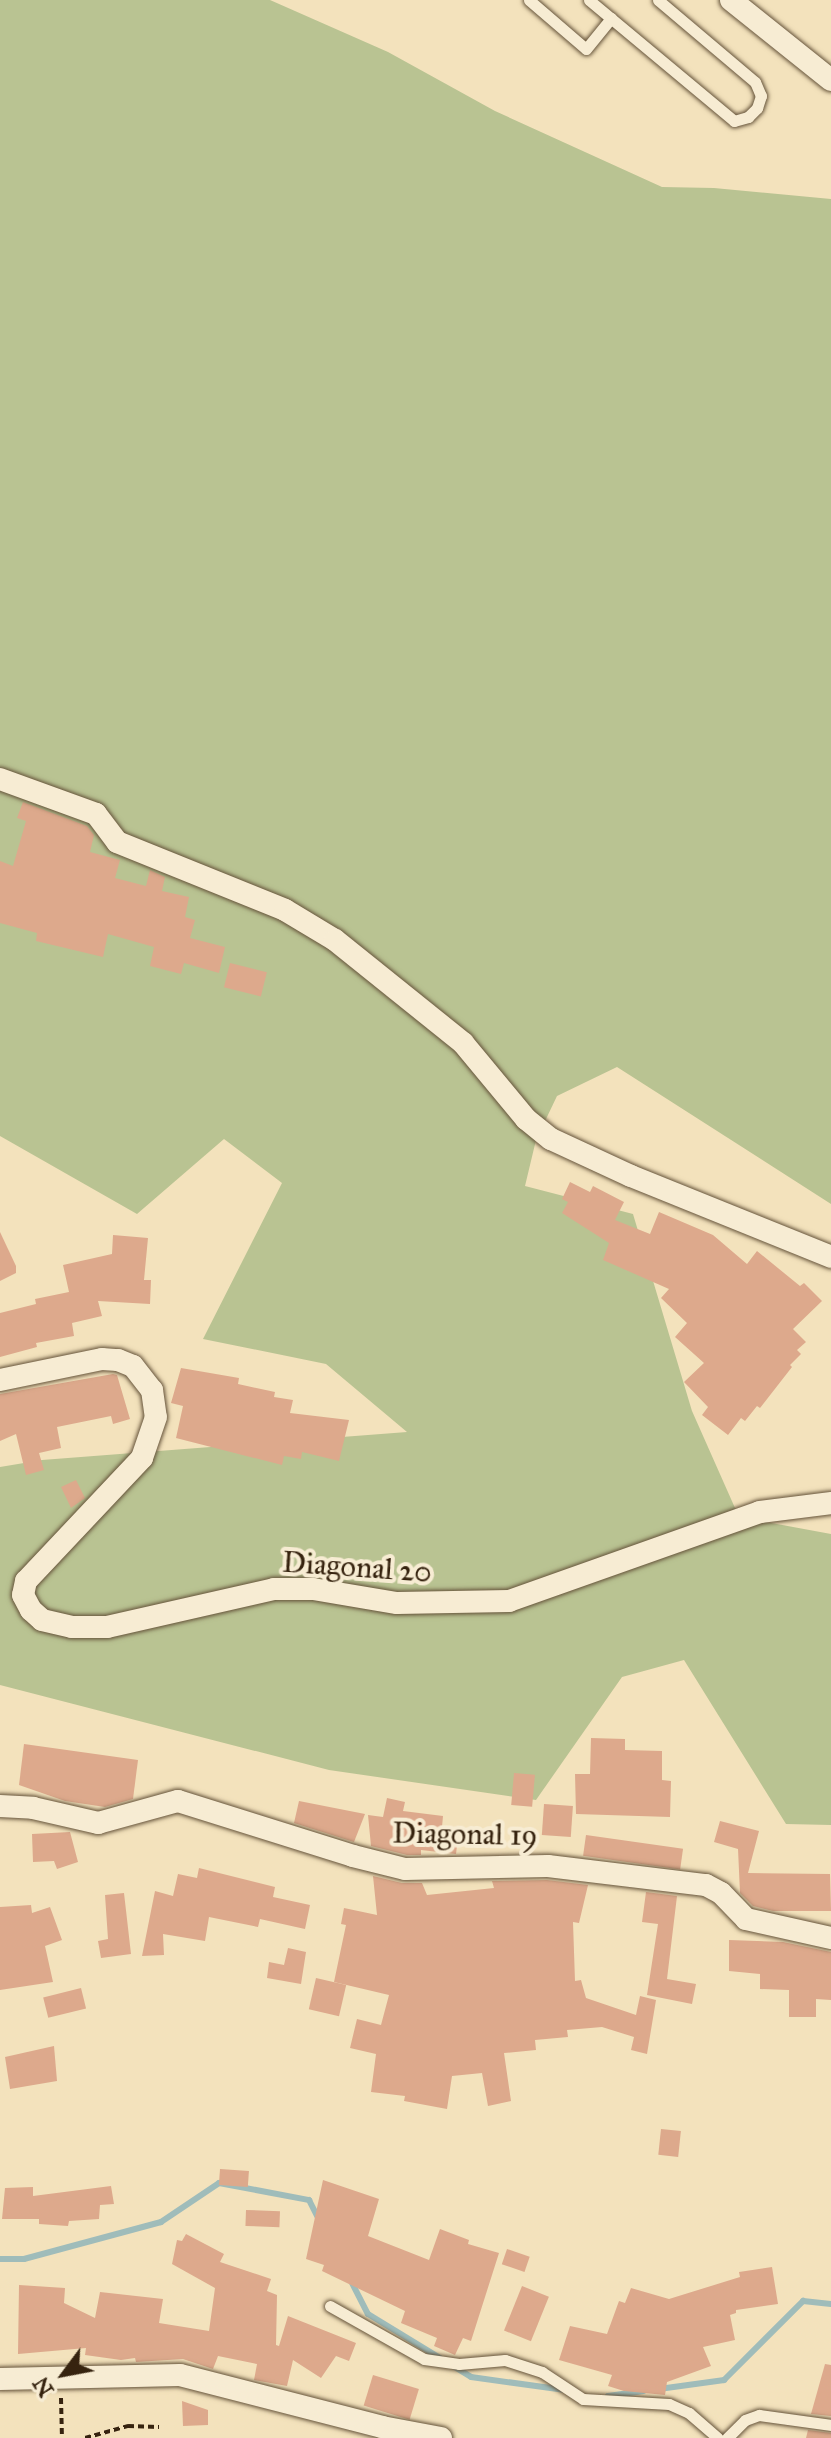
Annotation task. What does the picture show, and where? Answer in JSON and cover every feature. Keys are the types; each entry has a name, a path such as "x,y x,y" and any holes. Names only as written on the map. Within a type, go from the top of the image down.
{"street":[{"path":"731,0 831,80"},
{"path":"0,779 96,814 117,842 285,910 335,940 463,1043 526,1119 551,1139 830,1260"},
{"name":"Diagonal 20","path":"0,1380 102,1359 118,1360 133,1366 152,1390 155,1406 147,1449 135,1467 26,1581 25,1603 42,1620 82,1628 107,1627 274,1589 313,1589 397,1603 509,1601 760,1512 831,1503"},
{"name":"Diagonal 19","path":"0,1806 33,1808 98,1823 168,1801 178,1801 339,1852 405,1869 548,1866 706,1885 721,1893 746,1919 831,1938"},
{"path":"0,2379 180,2375 382,2427 441,2438"}],"lane":[{"path":"529,0 586,49 611,18"},
{"path":"589,0 734,121 748,117 757,108 761,96 755,82 658,0"},
{"path":"330,2306 424,2359 459,2364 505,2360 542,2372 583,2399 669,2404 689,2413 718,2438"},
{"path":"727,2438 745,2420 759,2415 831,2425"}],"path":[{"path":"61,2376 62,2438"},
{"path":"85,2438 128,2426 159,2427"}],"green space":[{"path":"0,0 270,0 388,52 495,111 662,187 714,188 831,199 831,1204 617,1067 557,1096 536,1140 525,1186 633,1214 692,1411 739,1517 831,1534 831,1825 786,1824 684,1660 622,1677 536,1800 329,1770 0,1685 0,1467 42,1460 407,1432 326,1364 203,1339 282,1183 224,1139 137,1214 0,1136"}],"building":[{"path":"23,802 87,826 94,835 90,852 120,860 115,878 146,886 150,870 165,877 162,891 189,897 185,917 195,920 190,938 225,947 219,973 184,963 181,974 150,966 154,947 108,934 103,957 36,941 37,933 0,923 0,861 13,866 26,821 17,818"},
{"path":"230,963 267,972 261,996 224,987"},
{"path":"570,1182 590,1192 593,1186 624,1202 615,1220 650,1234 659,1212 713,1235 747,1264 757,1251 800,1286 804,1283 822,1301 793,1329 806,1342 797,1350 801,1354 790,1365 792,1367 760,1408 757,1406 745,1421 741,1418 728,1435 702,1415 708,1407 684,1382 704,1363 675,1337 687,1323 661,1298 669,1289 603,1260 609,1243 562,1213 568,1202 562,1199"},
{"path":"0,1232 16,1266 16,1273 0,1281"},
{"path":"113,1235 148,1238 144,1280 151,1280 150,1304 98,1301 102,1316 72,1323 74,1336 36,1343 37,1347 0,1357 0,1313 36,1304 35,1299 69,1292 63,1265 112,1254"},
{"path":"181,1368 239,1378 238,1384 275,1392 274,1397 293,1400 290,1413 349,1420 339,1461 302,1452 301,1459 284,1456 282,1465 176,1438 183,1406 171,1403"},
{"path":"117,1375 130,1419 113,1424 111,1416 57,1427 61,1448 39,1453 44,1470 26,1475 16,1434 0,1441 0,1394"},
{"path":"76,1480 85,1498 71,1508 61,1487"},
{"path":"591,1738 625,1739 625,1750 662,1751 662,1780 671,1781 670,1817 576,1814 575,1774 590,1774"},
{"path":"24,1744 138,1760 133,1799 105,1807 65,1801 19,1785"},
{"path":"514,1773 535,1775 532,1807 511,1805"},
{"path":"387,1798 405,1802 403,1811 443,1816 442,1827 459,1829 456,1854 421,1850 421,1855 407,1855 371,1846 368,1815 383,1817"},
{"path":"299,1801 365,1814 354,1842 294,1823"},
{"path":"544,1804 573,1806 571,1837 542,1835"},
{"path":"720,1821 759,1831 748,1873 830,1874 831,1911 773,1911 753,1906 740,1893 738,1849 714,1842"},
{"path":"70,1832 78,1862 57,1869 54,1861 33,1862 32,1834"},
{"path":"586,1835 683,1849 680,1869 583,1856"},
{"path":"199,1868 275,1887 273,1897 310,1905 305,1929 260,1919 258,1927 209,1917 205,1941 163,1934 164,1955 142,1956 155,1891 173,1896 178,1874 197,1878"},
{"path":"373,1876 402,1883 422,1883 427,1895 494,1888 492,1881 547,1880 588,1885 579,1923 573,1922 575,1981 581,1980 586,1998 636,2015 640,1996 656,2000 647,2054 631,2050 634,2037 602,2027 567,2030 568,2037 535,2040 536,2050 504,2053 511,2101 488,2106 482,2073 452,2076 447,2109 404,2101 405,2096 371,2092 376,2054 350,2048 357,2019 381,2025 389,1995 334,1982 346,1925 341,1924 344,1908 377,1915"},
{"path":"646,1892 677,1896 667,1979 696,1984 692,2004 647,1995 658,1924 642,1922"},
{"path":"124,1893 131,1954 101,1958 98,1941 108,1939 105,1895"},
{"path":"31,1905 32,1913 50,1907 62,1940 45,1946 53,1982 0,1990 0,1907"},
{"path":"729,1940 783,1942 831,1952 831,2000 816,1999 816,2017 789,2017 789,1990 760,1989 760,1974 729,1971"},
{"path":"288,1948 306,1952 301,1984 267,1978 269,1962 284,1965"},
{"path":"316,1978 346,1985 339,2016 309,2009"},
{"path":"81,1988 86,2008 48,2018 43,1997"},
{"path":"54,2046 57,2081 10,2089 5,2057"},
{"path":"661,2129 681,2131 678,2157 658,2155"},
{"path":"220,2169 249,2171 248,2187 219,2185"},
{"path":"323,2180 379,2199 368,2236 429,2260 440,2229 469,2240 468,2244 499,2253 471,2341 463,2338 455,2355 434,2346 437,2338 401,2323 405,2311 322,2271 324,2265 306,2259"},
{"path":"111,2186 114,2204 100,2205 99,2219 69,2221 68,2226 39,2224 39,2219 2,2219 5,2188 33,2187 33,2196"},
{"path":"246,2210 280,2211 279,2227 245,2226"},
{"path":"186,2234 224,2254 220,2262 271,2279 267,2291 277,2295 276,2345 279,2346 288,2316 356,2343 349,2361 336,2356 321,2378 293,2360 287,2386 254,2380 257,2364 218,2356 213,2369 183,2359 136,2362 135,2358 121,2360 85,2355 86,2348 18,2354 19,2285 65,2288 64,2303 95,2318 100,2292 163,2299 159,2323 209,2331 215,2288 172,2264 177,2240 182,2241"},
{"path":"507,2249 530,2257 524,2272 502,2264"},
{"path":"772,2267 778,2304 736,2310 730,2315 735,2340 703,2347 711,2366 667,2382 665,2395 624,2391 608,2386 612,2375 559,2360 570,2326 607,2334 619,2301 625,2303 631,2288 669,2299 740,2277 739,2272"},
{"path":"522,2286 549,2297 531,2341 504,2331"},
{"path":"825,2364 831,2365 831,2416 811,2414"},
{"path":"373,2375 419,2389 410,2420 364,2406"},
{"path":"182,2401 208,2410 208,2425 183,2426"},
{"path":"808,2430 831,2433 831,2438 806,2438"}],"waterway":[{"path":"0,2259 24,2259 161,2222 219,2183 309,2200 318,2218"},
{"path":"351,2281 368,2314 440,2358"},
{"path":"659,2389 724,2380 803,2301 831,2304"},
{"path":"453,2366 471,2377 565,2390"},
{"path":"608,2396 644,2391"}]}
